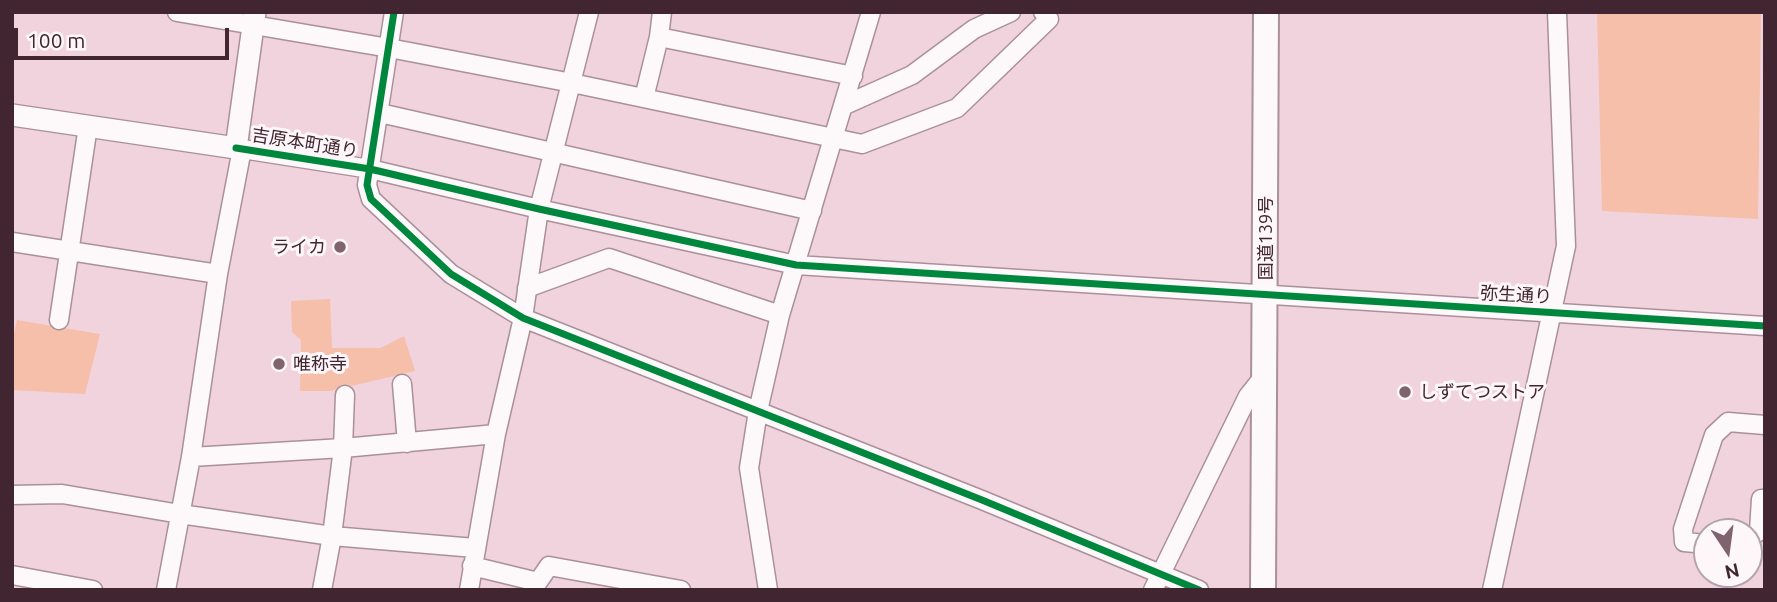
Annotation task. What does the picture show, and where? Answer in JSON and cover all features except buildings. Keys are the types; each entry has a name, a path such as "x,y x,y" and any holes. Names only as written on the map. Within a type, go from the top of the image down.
{"highway":[{"name":"国道139号","path":"1263,590 1266,12"}],"main road":[{"path":"239,148 254,19"},
{"name":"吉原本町通り","path":"12,114 239,148"}],"street":[{"path":"177,12 254,19 862,144 957,108 1049,19 1043,12"},
{"path":"394,12 367,185 371,199 451,274 523,318 758,411 1156,582 1199,590"},
{"path":"468,590 496,434 523,318 539,209 589,12"},
{"path":"644,98 659,37 662,12"},
{"path":"768,590 749,468 758,411 780,315 871,12"},
{"path":"845,104 912,75 974,29 1011,12"},
{"path":"1492,590 1566,246 1557,12"},
{"path":"659,37 853,76"},
{"path":"380,113 812,211"},
{"path":"59,320 88,126"},
{"path":"166,590 191,457 239,148"},
{"name":"吉原本町通り","path":"239,148 370,169 796,265"},
{"path":"12,242 218,274"},
{"path":"527,288 609,258 780,315"},
{"name":"弥生通り","path":"796,265 1765,326"},
{"path":"1156,582 1248,396 1264,376"},
{"path":"402,384 407,443"},
{"path":"322,590 343,448 345,396"},
{"path":"1693,543 1684,542 1683,529 1714,435 1728,422 1765,425"},
{"path":"191,457 343,448 496,434"},
{"path":"12,495 62,494 474,557 538,582 549,566 681,590"},
{"path":"1760,518 1761,499 1765,499"},
{"path":"12,575 93,590"}],"shaded area":[{"path":"1597,12 1761,12 1758,219 1602,211"},
{"path":"330,299 332,348 381,348 404,336 415,371 330,391 300,391 301,340 292,332 291,301"},
{"path":"17,320 100,334 85,394 12,390 12,343"}],"cycle path":[{"path":"394,12 367,185 371,199 451,274 523,318 982,500 1199,590"},
{"path":"236,148 370,169 796,265 1765,326"}],"place":[{"name":"ライカ","path":"340,247"},
{"name":"唯称寺","path":"279,364"},
{"name":"しずてつストア","path":"1405,392"}]}
